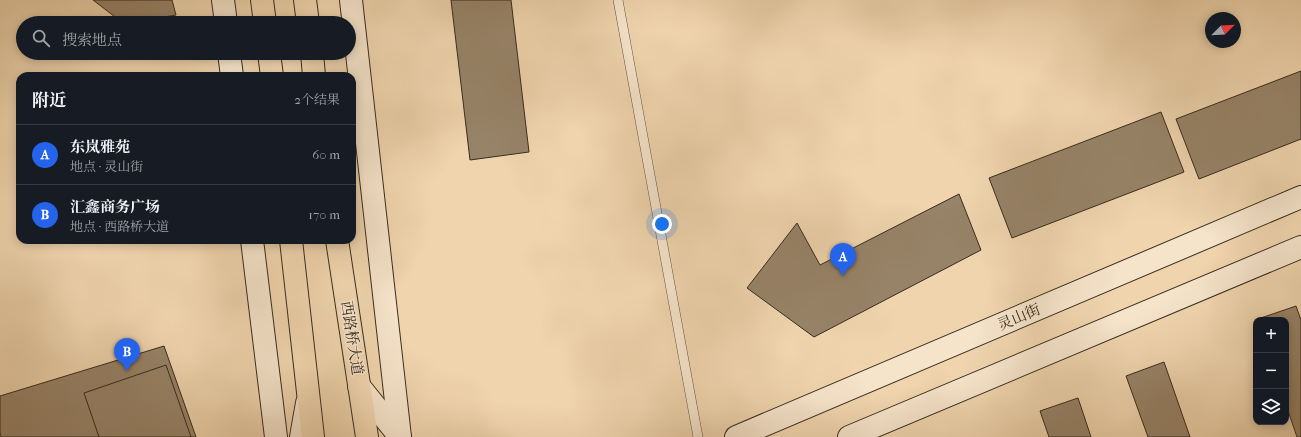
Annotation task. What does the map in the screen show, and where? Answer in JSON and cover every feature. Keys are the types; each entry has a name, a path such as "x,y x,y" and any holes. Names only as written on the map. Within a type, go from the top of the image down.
{"main road":[{"path":"223,0 225,16"},
{"path":"262,0 264,16"},
{"path":"305,0 307,16"},
{"path":"351,0 353,16"},
{"path":"356,45 400,437"},
{"path":"230,60 231,72"},
{"path":"270,60 271,72"},
{"path":"313,60 314,72"},
{"name":"灵山街","path":"736,437 1301,197"},
{"path":"252,244 276,437"},
{"path":"291,244 313,437"},
{"name":"西路桥大道","path":"338,244 367,437"},
{"path":"849,437 1301,247"},
{"path":"359,386 400,437"},
{"path":"301,437 308,396"}],"lane":[{"path":"618,0 698,437"}],"building":[{"path":"93,0 172,0 176,15 170,16 114,16"},
{"path":"451,0 511,0 529,152 470,160"},
{"path":"1301,71 1301,139 1199,179 1176,119"},
{"path":"1161,112 1184,172 1012,238 989,178"},
{"path":"959,194 981,250 814,337 747,288 797,223 820,265"},
{"path":"1296,306 1301,320 1301,437 1297,437 1289,414 1289,317 1264,317"},
{"path":"164,346 196,437 1,437 0,396"},
{"path":"1164,362 1190,437 1148,437 1126,376"},
{"path":"166,365 191,437 99,437 84,393"},
{"path":"1078,398 1091,437 1049,437 1040,411"}],"place":[{"name":"东岚雅苑","path":"843,276"},
{"name":"汇鑫商务广场","path":"127,371"}]}
